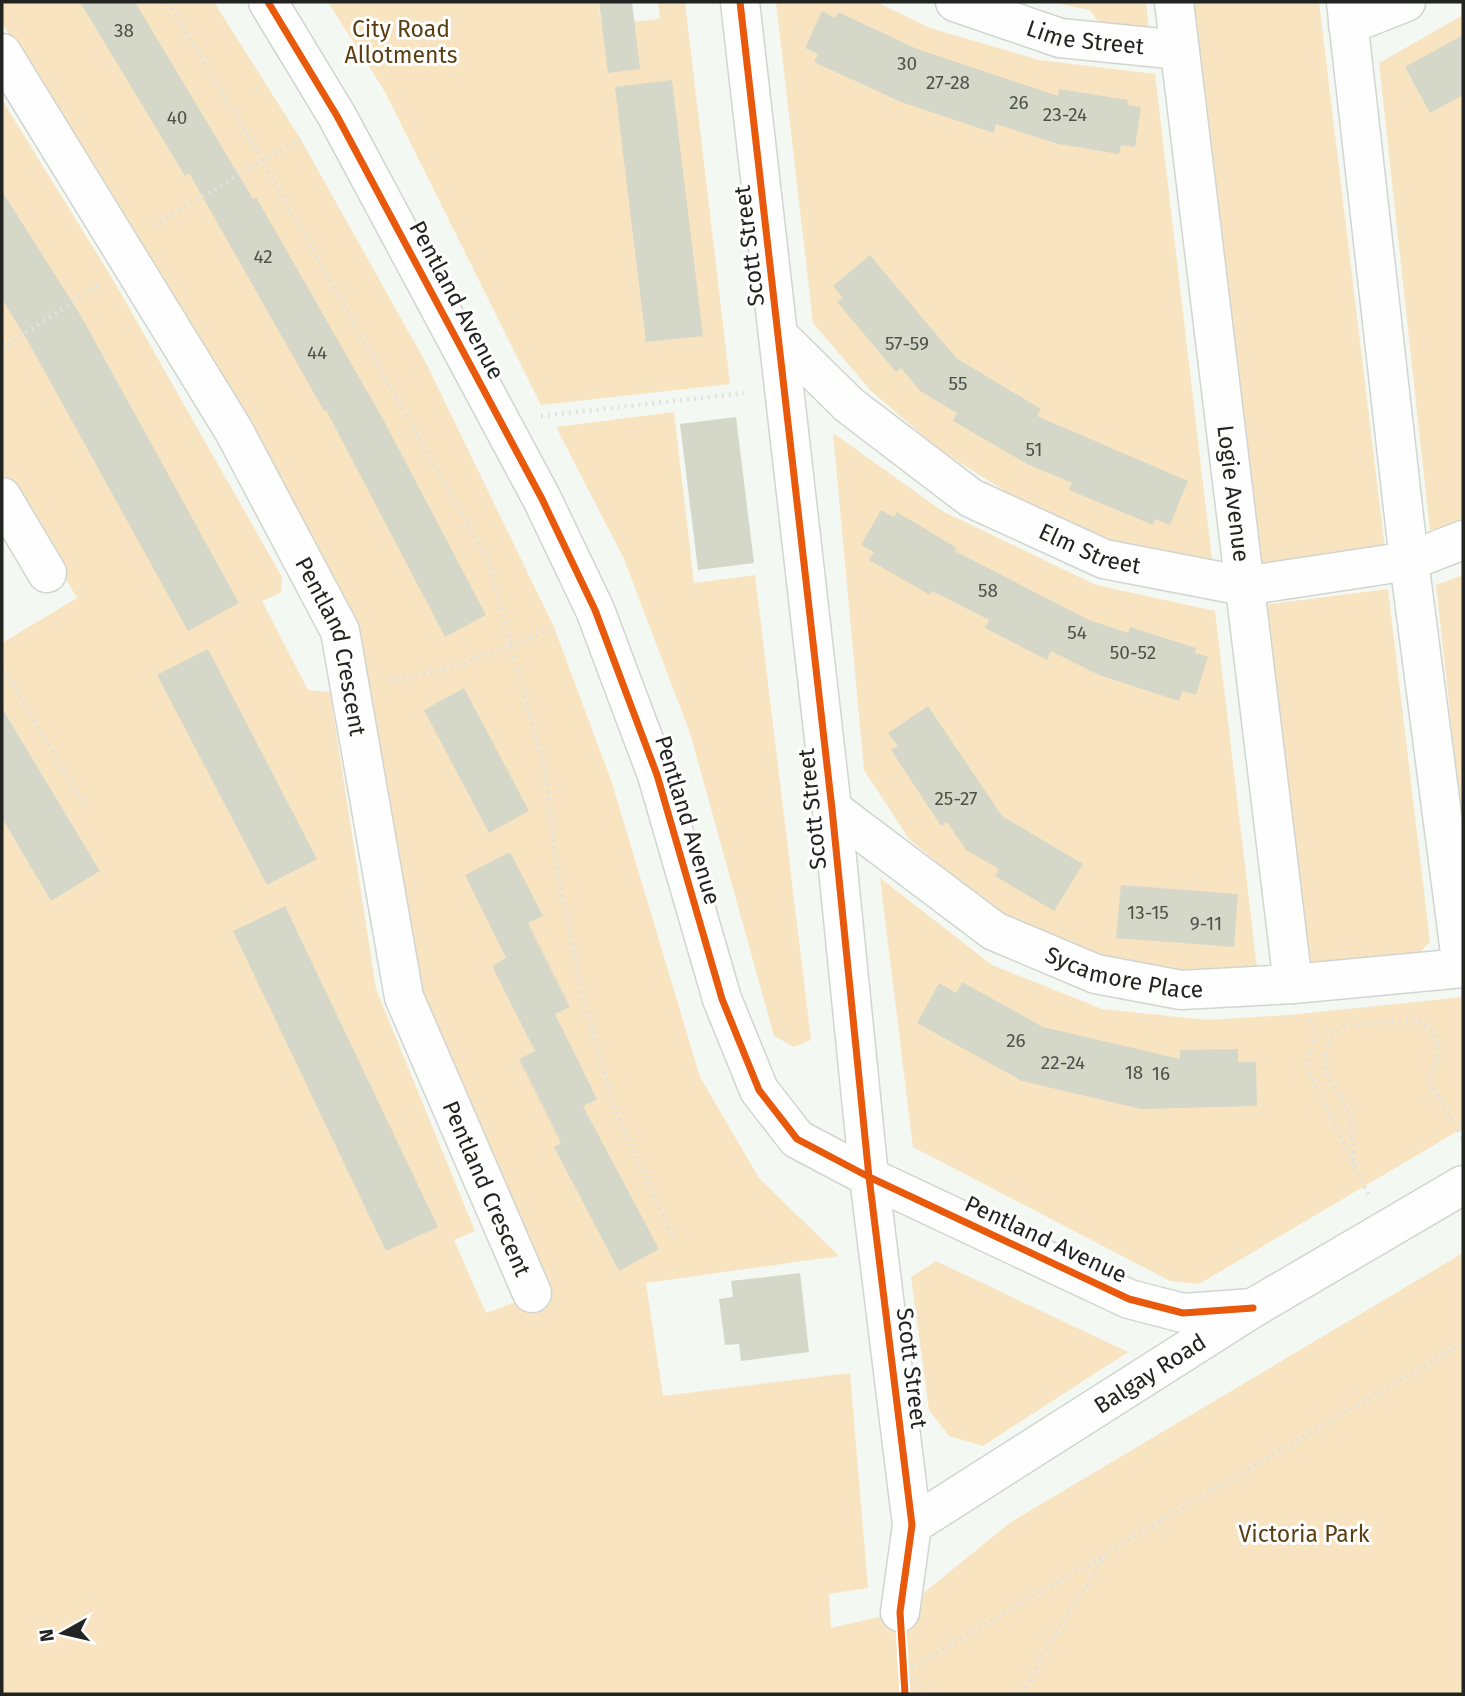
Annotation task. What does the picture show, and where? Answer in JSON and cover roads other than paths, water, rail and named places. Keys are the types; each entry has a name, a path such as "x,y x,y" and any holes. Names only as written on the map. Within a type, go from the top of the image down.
{"street":[{"name":"Pentland Avenue","path":"268,2 337,117 542,499 595,610 657,775 722,999 759,1090 797,1139 869,1177 1129,1299 1183,1313 1253,1308"},
{"name":"Scott Street","path":"740,2 832,809 869,1177 912,1525 900,1612"},
{"name":"Lime Street","path":"955,2 1060,38 1180,50"},
{"name":"Logie Avenue","path":"1174,2 1293,984"},
{"path":"1406,2 1347,14 1409,561 1463,968"},
{"name":"Pentland Crescent","path":"2,53 234,431 340,631 404,997 532,1293"},
{"name":"Elm Street","path":"778,335 849,405 971,498 1104,559 1244,586 1409,561 1463,540"},
{"path":"2,497 47,573"},
{"name":"Sycamore Place","path":"832,809 994,931 1096,974 1181,990 1293,984 1463,968"},
{"name":"Balgay Road","path":"912,1525 1253,1308 1463,1185"}],"park label":[{"name":"City Road Allotments","path":"401,42"},
{"name":"Victoria Park","path":"1304,1534"}]}
